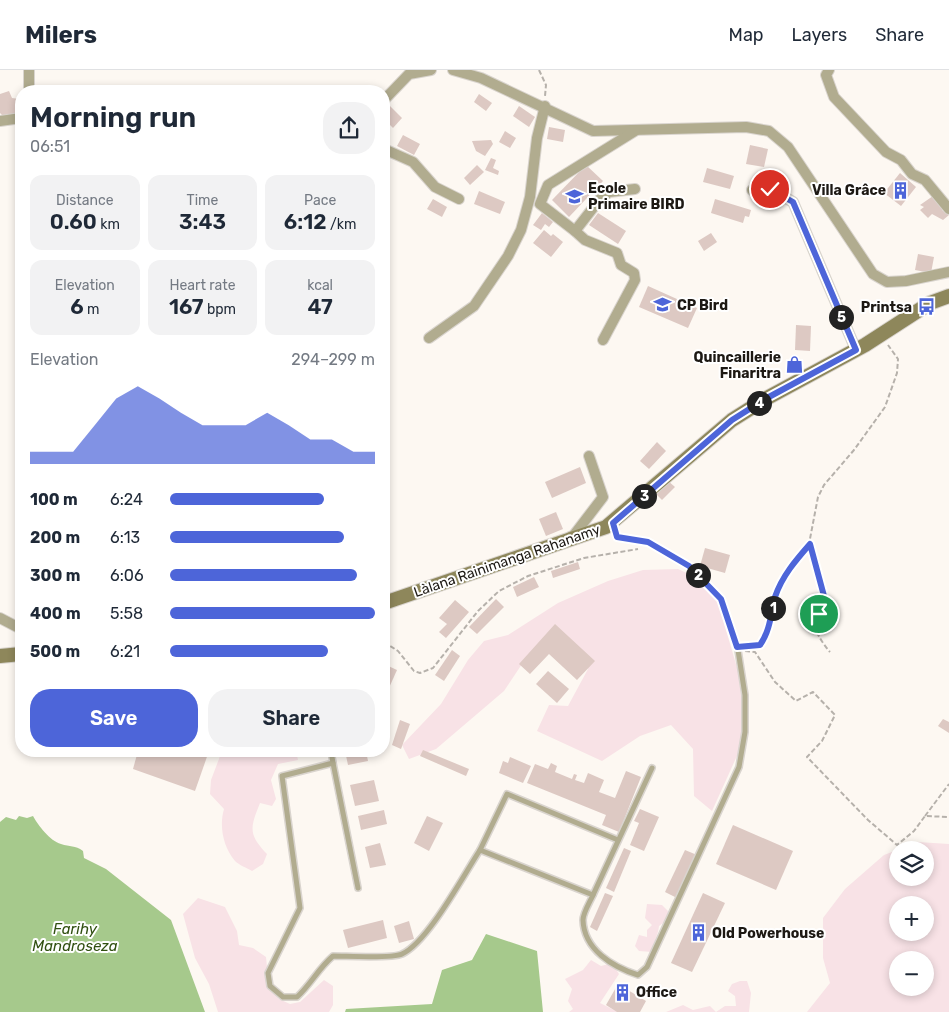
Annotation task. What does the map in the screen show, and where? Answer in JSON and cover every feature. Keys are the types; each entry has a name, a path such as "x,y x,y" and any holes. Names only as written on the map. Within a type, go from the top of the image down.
{"main road":[{"name":"Làlana Rainimanga Rahanamy","path":"390,601 526,556 613,523 732,420 767,398 879,337 930,304 949,296"},
{"path":"0,656 15,655"}],"street":[{"path":"29,70 29,85"},
{"path":"390,94 409,74 431,70"},
{"path":"454,70 480,78 545,106 593,131 746,127 769,131 788,147 873,274 887,282 906,281 949,272"},
{"path":"828,70 826,75 834,96 886,152 901,160 912,174 925,180 949,209"},
{"path":"429,338 474,306 508,256 521,230 530,197 537,138 545,106"},
{"path":"0,121 15,119"},
{"path":"603,340 635,280 634,273 620,265 617,253 585,240 540,204 548,186 636,130"},
{"path":"390,152 413,162 435,187 459,199"},
{"path":"575,231 600,199 609,192 635,189"},
{"path":"752,190 770,189 793,202 856,350"},
{"path":"526,556 574,536 602,497 589,456"},
{"path":"0,618 15,627"}],"lane":[{"path":"613,523 617,537 645,542 689,566 721,599 737,649 745,695 745,732 739,767 647,967 638,974 626,971 592,948 583,919 652,768"},
{"path":"332,757 358,888"},
{"path":"333,763 282,776 300,908 268,973 270,986 283,997 297,997 310,985 318,969 333,956 400,955 415,946 430,927 480,850 507,794 618,840"},
{"path":"480,850 593,895"}],"path":[{"path":"539,70 546,85 545,106"},
{"path":"830,652 817,636 815,627 824,596 810,544 818,497 824,484 854,450 885,407 897,373 898,360 891,348 879,337"},
{"path":"390,646 398,651 414,671 420,673 434,668 478,610 499,591 528,576 584,558 638,549 645,542"},
{"path":"737,649 760,645 766,637 776,595 789,568 810,544"},
{"path":"737,649 755,652 775,682 796,701 813,692 835,715 822,741 807,757 868,820 897,845 914,831 949,784"},
{"path":"925,816 949,817"}],"shaded area":[{"path":"678,569 706,582 716,596 738,671 746,736 712,811 694,796 693,749 671,725 640,736 602,761 537,731 549,705 568,706 588,669 576,649 560,635 526,658 504,691 436,749 409,759 402,745 441,704 468,660 484,641 508,635 558,603 608,581 643,570"},
{"path":"220,757 297,757 298,760 278,764 271,780 276,799 272,806 260,803 253,830 256,841 267,854 263,864 252,871 235,861 225,843 222,829 224,809 210,794 211,780"},
{"path":"934,843 949,844 949,1012 807,1012 830,983 823,958 823,918 845,889 884,855 889,853 889,886 934,886"},
{"path":"198,898 225,907 237,931 239,945 253,948 266,957 269,987 279,999 290,1004 300,1002 324,980 333,986 333,1005 329,1012 218,1012 209,984 195,958 183,914"},
{"path":"647,904 662,905 668,911 667,920 659,926 652,952 639,951 635,946 639,935 647,937 647,930 652,925 645,918"},
{"path":"591,960 601,966 612,963 619,974 600,1003 618,1012 569,1012 573,1009 568,1001 572,989 565,979 583,970"},
{"path":"747,981 751,993 749,1012 716,1012 725,1006 736,1006 735,996 728,991 732,984"},
{"path":"683,1005 693,1010 710,1006 716,1012 666,1012"}],"water":[{"name":"Farihy Mandroseza","path":"19,816 27,818 33,816 41,828 53,840 83,851 84,858 106,869 171,920 205,1012 0,1012 0,822 6,817 16,820"},
{"path":"486,934 537,951 543,1012 345,1012 346,1009 432,1004 442,970 472,960"}],"building":[{"path":"9,91 12,98 15,98 15,115 4,117 0,113 0,94"},
{"path":"479,94 492,103 486,111 474,102"},
{"path":"390,106 402,118 393,128 390,125"},
{"path":"519,106 535,117 529,127 513,116"},
{"path":"549,127 565,130 563,142 547,139"},
{"path":"505,131 516,138 510,148 499,142"},
{"path":"403,135 420,144 414,155 397,146"},
{"path":"491,140 493,144 485,156 476,151 472,141"},
{"path":"750,145 768,149 764,167 746,164"},
{"path":"491,158 496,160 493,168 499,171 498,175 485,170"},
{"path":"477,165 484,172 470,185 464,178"},
{"path":"586,165 603,181 569,217 552,200"},
{"path":"707,168 734,176 730,189 703,182"},
{"name":"Villa Grâce","path":"900,173 916,187 901,206 884,193"},
{"path":"479,191 505,202 500,214 474,204"},
{"path":"933,196 945,207 942,210 949,215 943,220 932,214 928,218 920,210 924,207 920,205"},
{"path":"433,199 447,207 442,217 427,209"},
{"path":"715,199 751,210 749,217 745,216 743,223 711,213"},
{"path":"542,213 553,222 549,227 545,224 541,230 533,225"},
{"path":"598,213 626,231 618,244 589,225"},
{"path":"544,230 563,242 551,257 533,243"},
{"path":"711,233 717,242 704,251 698,241"},
{"path":"918,254 934,257 931,273 915,270"},
{"path":"648,286 697,308 688,328 639,307"},
{"path":"796,325 811,326 810,351 795,350"},
{"path":"657,442 666,451 649,469 640,461"},
{"path":"580,467 586,483 552,498 545,482"},
{"path":"667,480 675,487 662,500 654,492"},
{"path":"556,512 563,529 546,536 539,519"},
{"path":"705,548 730,555 725,573 700,566"},
{"path":"578,562 580,569 553,578 551,571"},
{"path":"534,577 539,587 517,597 513,587"},
{"path":"496,599 504,607 477,634 469,627"},
{"path":"455,600 469,612 446,638 439,632 447,624 439,618"},
{"path":"555,624 595,661 577,680 549,654 530,674 519,664"},
{"path":"452,650 460,656 444,681 435,675"},
{"path":"390,667 397,670 390,686"},
{"path":"548,671 569,689 557,703 536,684"},
{"path":"943,719 949,722 949,733 938,726"},
{"path":"400,720 410,724 401,749 392,745"},
{"path":"423,750 469,769 466,776 420,756"},
{"path":"136,757 207,757 195,791 133,769"},
{"path":"346,757 367,757 368,761 348,765"},
{"path":"510,757 531,766 523,783 499,773 503,761 508,763"},
{"path":"551,763 557,766 555,772 572,779 574,774 577,775 575,780 584,783 588,773 604,780 599,792 615,798 626,771 641,777 619,832 602,825 606,815 527,783 535,764 548,769"},
{"path":"374,780 379,801 355,806 350,785"},
{"path":"640,809 659,817 644,851 630,845 639,823 634,821"},
{"path":"384,810 387,824 361,830 358,816"},
{"path":"427,816 443,823 429,851 414,843"},
{"path":"733,825 793,851 776,890 716,864"},
{"path":"380,843 386,865 370,868 365,847"},
{"path":"624,848 631,851 614,892 606,888"},
{"path":"685,850 697,855 677,898 665,892"},
{"path":"605,893 613,896 597,931 590,927"},
{"name":"Old Powerhouse","path":"703,893 725,903 692,972 671,963"},
{"path":"383,920 387,938 348,948 343,930"},
{"path":"409,921 414,939 399,943 394,926"},
{"name":"Office","path":"618,984 646,1001 640,1012 617,1012 606,1005"}],"place":[{"name":"Villa Grâce","path":"900,190"},
{"name":"Ecole Primaire BIRD","path":"574,196"},
{"name":"CP Bird","path":"663,305"},
{"name":"Printsa","path":"926,307"},
{"name":"Quincaillerie Finaritra","path":"795,365"},
{"name":"Old Powerhouse","path":"698,933"},
{"name":"Office","path":"622,992"}],"route":[{"path":"770,189 793,202 820,270 856,350 767,398 732,420 613,523 617,537 648,542 689,566 721,599 737,647 760,645 766,637 776,595 789,568 810,544 824,596 819,614"}]}
